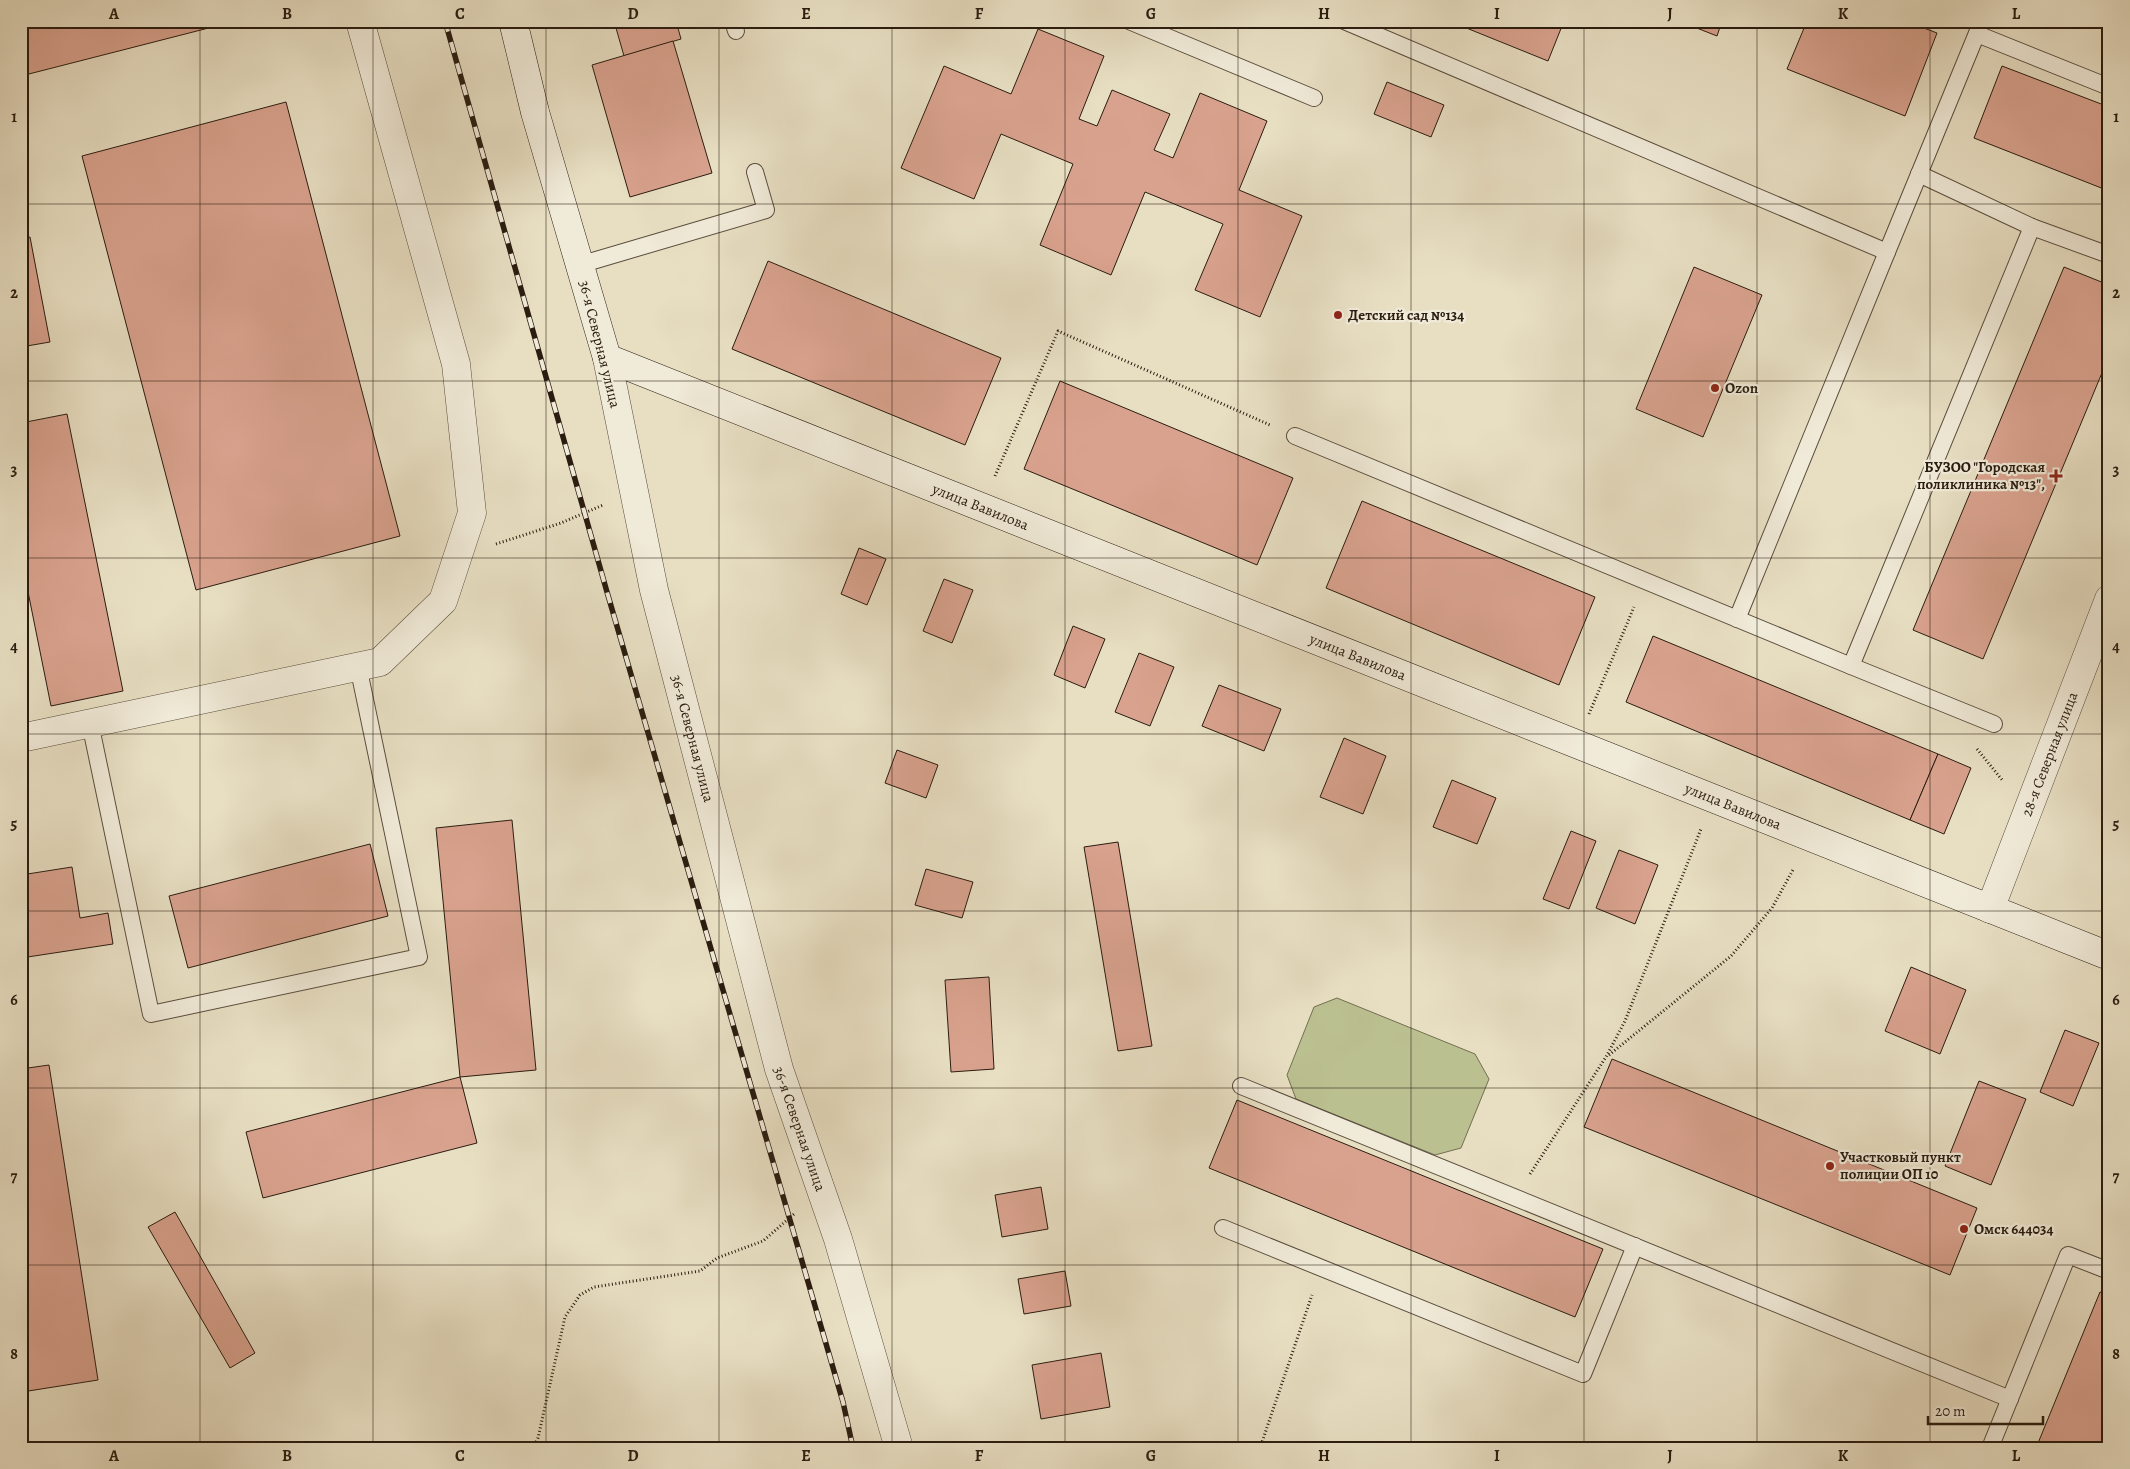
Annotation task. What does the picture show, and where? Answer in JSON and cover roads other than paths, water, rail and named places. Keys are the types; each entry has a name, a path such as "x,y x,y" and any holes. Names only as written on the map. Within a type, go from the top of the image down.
{"street":[{"path":"21,738 380,662 443,602 472,513 456,364 360,21"},
{"name":"36-я Северная улица","path":"513,21 535,112 606,358 654,590 779,1069 838,1239 900,1448"},
{"name":"улица Вавилова","path":"606,358 2109,956"},
{"name":"28-я Северная улица","path":"1990,909 2109,599"}],"lane":[{"path":"1129,21 1314,98"},
{"path":"1344,21 1887,252"},
{"path":"1737,618 1979,27 2109,86"},
{"path":"579,265 766,210 755,172"},
{"path":"1919,174 2032,227 2109,256"},
{"path":"1851,666 2032,227"},
{"path":"1295,436 1994,724"},
{"path":"90,723 151,1014 180,1008 419,957 358,666"},
{"path":"1240,1086 2010,1399"},
{"path":"1223,1228 1583,1374 1635,1246"},
{"path":"1990,1448 2068,1255 2109,1272"}],"railway":[{"path":"445,21 607,592 843,1402 853,1448"}],"place":[{"name":"Детский сад №134","path":"1338,315"},
{"name":"Ozon","path":"1715,388"},
{"name":"БУЗОО \"Городская поликлиника №13\",","path":"2056,476"},
{"name":"Участковый пункт полиции ОП 10","path":"1830,1166"},
{"name":"Омск 644034","path":"1964,1229"}]}
